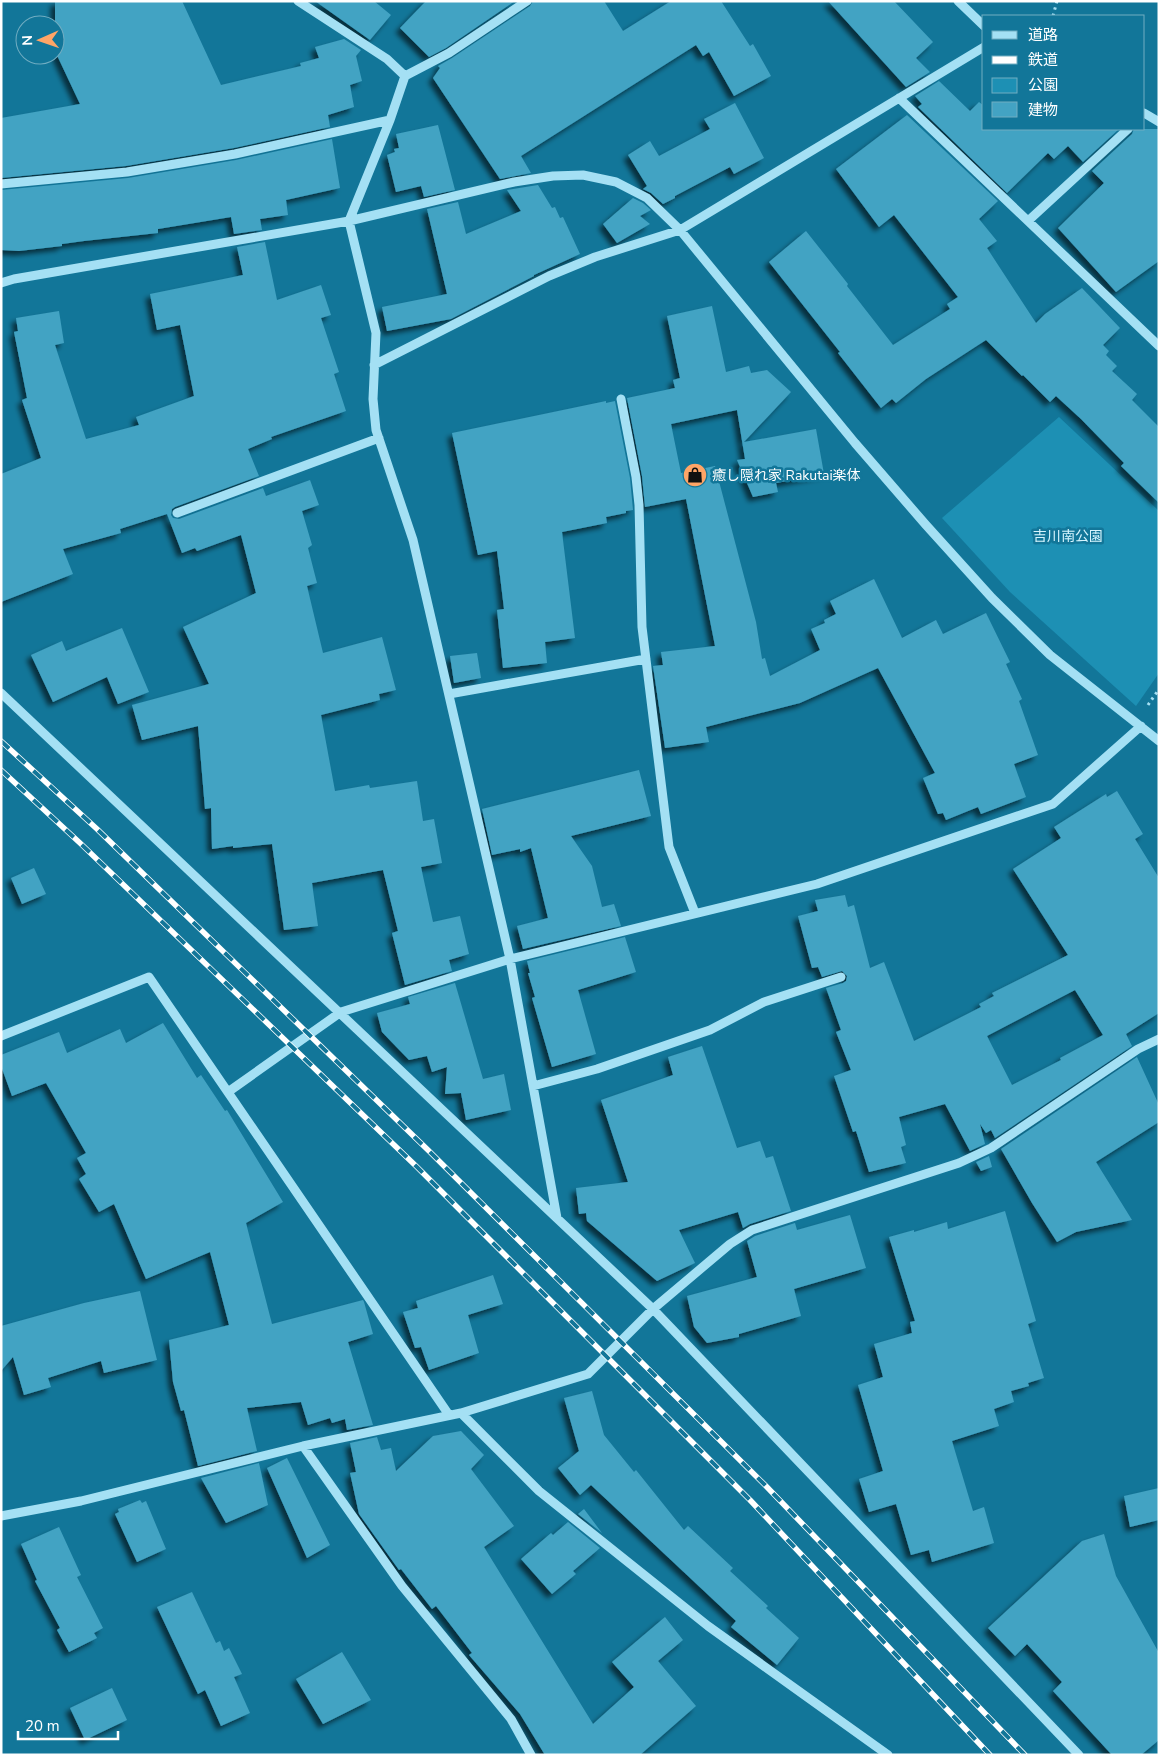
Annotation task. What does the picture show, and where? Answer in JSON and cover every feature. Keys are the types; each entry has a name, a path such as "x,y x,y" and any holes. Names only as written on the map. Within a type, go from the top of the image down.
{"street":[{"path":"298,1 387,59 405,76"},
{"path":"527,1 449,54 405,76 390,120 349,221 376,333 374,365 376,430 413,540 510,959 557,1218"},
{"path":"958,1 982,24"},
{"path":"374,365 549,276 595,257 680,230 982,48"},
{"path":"899,98 1159,346"},
{"path":"1145,115 1159,122"},
{"path":"1,184 127,172 235,154 390,120"},
{"path":"1028,221 1127,130"},
{"path":"1,283 14,279 349,221 514,182 553,176 583,176 616,182 647,198 680,230 855,442 986,591 1050,655 1159,741"},
{"path":"621,399 636,477 639,505 642,627 669,847 696,913"},
{"path":"177,513 379,438"},
{"path":"448,694 646,659"},
{"path":"1,693 341,1012 653,1309 1079,1755"},
{"path":"228,1092 341,1012 510,959 817,884 1053,804 1141,726"},
{"path":"1,1036 149,978 449,1415"},
{"path":"533,1086 597,1069 710,1030 764,1002 841,978"},
{"path":"1,1516 81,1501 303,1446 462,1413 588,1374 653,1309 730,1244 752,1230 960,1163 991,1148 1138,1049 1159,1039"},
{"path":"462,1413 539,1491 708,1626 888,1755"},
{"path":"303,1446 402,1586 511,1719 531,1755"}],"path":[{"path":"1053,15 1057,1"}],"green space":[{"name":"吉川南公園","path":"1059,417 1159,511 1159,673 1136,706 1010,592 942,518"}],"building":[{"path":"55,1 182,1 221,85 301,66 300,63 319,58 315,47 344,39 361,50 356,56 362,81 350,85 354,107 328,115 330,127 234,148 126,166 1,178 1,118 80,104 62,65 65,65 65,15 55,15"},
{"path":"315,1 374,1 391,15 370,40"},
{"path":"426,1 515,1 446,48 429,57 400,28"},
{"path":"533,1 604,1 623,31 671,1 721,1 750,46 753,44 771,76 734,96 709,52 703,56 696,45 521,156 531,173 500,179 433,78 440,68 438,66 530,6"},
{"path":"828,1 894,1 933,42 916,58 930,72 906,87"},
{"path":"939,81 970,111 979,102 982,104 982,130 1118,130 1083,162 1068,146 1054,159 1048,153 1007,193 918,107 922,104 915,96"},
{"path":"735,103 764,158 734,174 730,167 663,204 651,193 643,189 647,186 628,155 650,141 659,156 710,129 704,119"},
{"path":"907,115 998,201 979,219 997,241 987,248 1036,323 1045,314 1082,288 1120,328 1103,345 1109,351 1106,355 1117,366 1112,371 1137,394 1132,400 1159,427 1159,503 1121,466 1124,463 1081,419 1056,396 1050,402 986,340 926,379 896,403 892,399 881,408 838,353 840,352 769,262 806,231 893,345 950,309 947,304 958,297 894,215 879,227 836,169"},
{"path":"438,125 455,190 424,197 421,186 396,192 387,155 395,152 394,149 399,148 396,134"},
{"path":"1159,129 1159,261 1116,292 1058,228 1104,183 1092,171 1132,134 1134,130"},
{"path":"332,139 340,188 286,200 288,215 260,219 262,230 234,234 231,217 158,229 158,233 84,241 62,244 62,246 19,251 1,250 1,190 128,178 236,160"},
{"path":"538,185 552,208 555,207 560,218 563,217 580,254 534,275 451,319 387,331 382,307 447,294 427,209 458,202 466,234 521,211 507,190"},
{"path":"633,198 651,210 640,216 650,224 617,243 603,224"},
{"path":"265,242 277,300 321,285 331,315 321,318 339,372 334,374 346,411 271,437 272,439 248,449 259,476 175,507 172,509 171,515 173,518 179,519 263,488 266,496 310,480 319,505 302,511 312,545 308,548 317,583 307,586 323,653 382,637 396,690 379,694 380,700 321,715 335,791 369,785 370,788 417,781 423,821 434,819 442,863 421,867 433,922 460,916 469,954 449,960 452,971 405,985 392,933 398,931 383,870 312,883 318,926 284,930 272,844 212,849 211,808 205,809 198,726 142,740 132,705 209,684 183,627 256,593 241,535 197,551 195,548 182,553 167,514 120,529 121,533 63,549 73,574 1,602 1,474 41,458 22,400 27,398 14,332 18,331 16,318 59,311 64,343 55,345 86,439 139,425 136,417 194,396 180,325 157,330 150,294 243,275 237,247"},
{"path":"712,306 726,372 749,366 751,373 767,370 791,392 744,442 816,429 824,474 776,483 778,492 753,497 737,460 745,459 737,410 671,424 681,473 715,466 756,622 762,659 765,658 770,676 820,650 811,629 825,623 824,620 836,614 830,601 874,579 902,638 936,620 943,634 986,613 1010,662 1006,664 1022,699 1019,701 1038,755 1014,764 1026,797 981,814 978,807 946,820 943,813 938,814 923,778 935,773 878,668 800,703 706,727 709,742 665,748 653,666 663,665 661,652 715,646 686,499 645,507 642,476 627,398 675,388 673,380 680,378 667,316"},
{"path":"606,401 606,403 615,401 630,478 633,510 606,517 607,523 562,532 575,638 545,642 547,663 503,668 497,610 504,609 497,551 478,555 452,433"},
{"path":"122,628 149,692 118,704 107,677 53,702 31,655 62,641 66,651"},
{"path":"477,653 481,678 454,683 450,656"},
{"path":"639,770 651,816 571,836 592,866 602,907 614,904 621,926 523,949 517,926 548,918 531,848 520,852 520,849 492,855 482,809"},
{"path":"1117,791 1143,834 1135,839 1159,878 1159,1013 1126,1034 1132,1046 995,1138 991,1130 986,1133 980,1124 985,1144 970,1151 945,1104 899,1117 906,1145 901,1147 906,1163 869,1172 856,1131 853,1132 834,1076 851,1070 836,1032 841,1030 826,988 843,983 846,981 847,976 842,971 822,977 818,967 812,968 798,916 818,911 815,900 845,895 848,907 854,905 870,968 884,962 914,1041 981,1007 979,1004 994,996 992,993 1068,955 1013,869 1061,838 1054,827 1106,794 1107,797","holes":["1075,990 1103,1035 1060,1058 1061,1060 1012,1085 987,1036"]},
{"path":"34,868 46,894 22,904 11,878"},
{"path":"625,937 636,972 578,990 596,1054 552,1067 532,998 535,997 528,973 530,973 527,961"},
{"path":"455,983 483,1079 504,1074 511,1110 466,1120 461,1093 445,1094 447,1067 432,1072 427,1056 409,1060 382,1032 377,1013 410,1004 408,997"},
{"path":"163,1023 197,1078 201,1075 225,1111 227,1110 283,1202 246,1223 272,1324 363,1300 373,1334 348,1342 373,1425 347,1430 345,1419 332,1423 330,1418 308,1425 301,1402 247,1408 257,1451 198,1466 184,1410 181,1411 173,1382 169,1340 229,1325 210,1252 146,1279 114,1204 99,1212 79,1179 86,1174 77,1158 86,1153 46,1083 12,1096 1,1066 1,1055 59,1032 67,1053 120,1029 126,1043"},
{"path":"702,1046 737,1148 760,1141 766,1158 773,1156 791,1211 743,1228 738,1212 679,1230 695,1263 657,1281 587,1221 586,1213 579,1214 576,1188 628,1182 601,1100 673,1075 668,1057"},
{"path":"1137,1057 1159,1105 1159,1122 1096,1162 1132,1220 1076,1232 1057,1242 1001,1149"},
{"path":"989,1156 992,1167 981,1171 976,1162"},
{"path":"1005,1211 1036,1321 1028,1324 1044,1378 1028,1383 1029,1386 1011,1391 1014,1402 994,1409 999,1426 952,1441 973,1511 984,1507 994,1543 932,1562 929,1550 911,1555 896,1504 869,1512 859,1479 883,1471 858,1385 883,1377 874,1344 912,1333 910,1322 915,1321 889,1237 947,1222 948,1229"},
{"path":"850,1215 866,1268 794,1289 801,1316 739,1334 739,1337 707,1343 694,1327 687,1296 757,1277 747,1241 755,1236 795,1223 797,1230"},
{"path":"493,1275 503,1304 468,1315 479,1353 429,1370 421,1347 415,1348 403,1312 418,1308 416,1301"},
{"path":"140,1291 157,1360 104,1373 101,1361 48,1378 51,1387 24,1395 13,1357 1,1371 1,1326 84,1303"},
{"path":"592,1391 604,1435 634,1472 636,1470 684,1530 688,1526 733,1568 730,1571 799,1638 777,1665 731,1627 736,1621 591,1485 580,1495 558,1468 579,1451 564,1398"},
{"path":"461,1431 484,1455 471,1469 514,1526 484,1547 593,1724 634,1687 612,1662 665,1617 683,1640 658,1661 696,1706 640,1755 545,1755 520,1714 469,1655 472,1653 436,1606 432,1609 401,1569 399,1570 359,1514 350,1473 356,1472 350,1443 377,1437 381,1450 391,1448 396,1471 433,1436"},
{"path":"287,1458 330,1545 307,1558 267,1468"},
{"path":"259,1463 268,1505 226,1523 201,1478"},
{"path":"1159,1488 1159,1520 1130,1527 1124,1496"},
{"path":"140,1500 142,1503 146,1501 166,1549 137,1562 115,1514 119,1512 118,1509"},
{"path":"584,1509 602,1533 578,1514"},
{"path":"568,1522 600,1548 573,1571 576,1574 552,1594 521,1559 551,1533 553,1535"},
{"path":"59,1527 81,1575 77,1577 103,1628 94,1633 97,1638 69,1652 57,1630 60,1628 35,1581 37,1580 21,1544"},
{"path":"1104,1534 1116,1576 1159,1653 1159,1740 1141,1755 1112,1755 1053,1691 1062,1682 1027,1644 1015,1656 988,1628 1082,1541"},
{"path":"192,1592 216,1643 220,1641 224,1651 229,1648 242,1674 234,1677 250,1713 221,1726 205,1690 198,1694 157,1607"},
{"path":"342,1652 371,1700 323,1724 296,1679"},
{"path":"112,1688 127,1720 85,1740 70,1708"}],"railway":[{"path":"1,741 97,829 429,1151 765,1485 1025,1755"},
{"path":"1,770 80,843 417,1167 750,1500 990,1755"}],"place":[{"name":"癒し隠れ家 Rakutai楽体","path":"695,475"}]}
